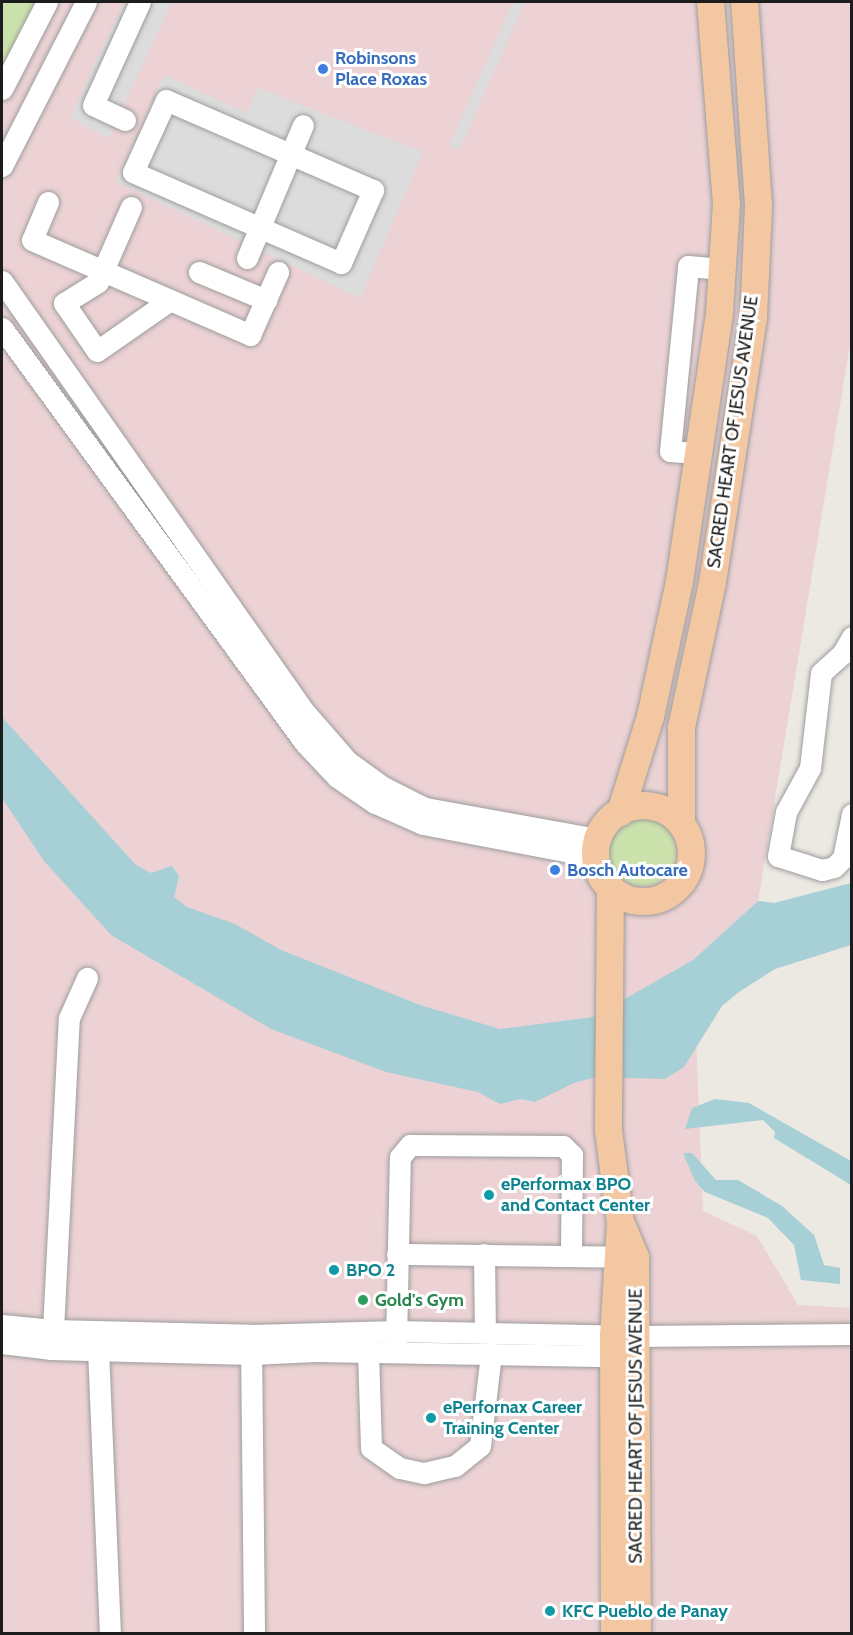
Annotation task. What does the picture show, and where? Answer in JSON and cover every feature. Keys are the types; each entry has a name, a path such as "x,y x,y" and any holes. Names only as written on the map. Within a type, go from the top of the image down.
{"main road":[{"name":"SACRED HEART OF JESUS AVENUE","path":"620,812 650,716 674,603 722,269 726,204 710,2"},
{"name":"SACRED HEART OF JESUS AVENUE","path":"681,824 681,727 712,582 753,316 758,205 744,2"},
{"path":"719,95 750,93"},
{"path":"653,806 681,824 688,837 690,861 675,889 654,900 638,900 610,887 597,848 606,824 620,812 653,806"},
{"name":"SACRED HEART OF JESUS AVENUE","path":"610,887 608,1130 626,1257 620,1342 614,1634"},
{"name":"SACRED HEART OF JESUS AVENUE","path":"620,1342 638,1634"}],"street":[{"path":"2,88 47,2"},
{"path":"2,166 86,2"},
{"path":"125,120 93,105 140,2"},
{"path":"166,100 373,190 340,263 260,228 133,172 166,100"},
{"path":"247,258 303,125"},
{"path":"48,202 32,240 250,335 278,272"},
{"path":"131,207 98,282 64,303 97,351 170,300"},
{"path":"199,272 266,300"},
{"path":"2,281 303,710 347,761 376,783 425,808 597,848"},
{"path":"2,328 306,743 337,777 375,803 429,826 597,848"},
{"path":"852,637 842,654 821,673 810,768 786,812 778,856 822,870 834,867 843,858 852,814"},
{"path":"53,1330 69,1018 87,978"},
{"path":"396,1352 397,1254 404,1149 410,1145 563,1146 572,1155 571,1256"},
{"path":"397,1254 626,1257"},
{"path":"484,1254 484,1332"},
{"path":"2,1325 252,1345"},
{"path":"2,1343 50,1349 252,1345 315,1343 396,1331 484,1332 620,1342"},
{"path":"315,1343 368,1352 491,1354 620,1342 852,1334"},
{"path":"252,1345 254,1634"},
{"path":"98,1349 110,1634"},
{"path":"368,1352 371,1448 390,1463 424,1473 455,1466 480,1446 491,1354"}],"shaded area":[{"path":"2,2 851,2 851,339 758,901 693,960 703,1211 757,1236 798,1305 851,1308 851,1633 2,1633"},
{"path":"124,2 172,2 109,138 70,117"},
{"path":"513,2 525,2 459,150 449,146"},
{"path":"164,75 247,113 258,88 423,152 360,298 116,182"}],"green space":[{"path":"2,2 41,2 2,75"},
{"path":"635,818 649,818 661,823 671,833 676,852 671,871 661,881 649,886 635,886 623,881 613,871 608,859 608,845 613,833 623,823"}],"water":[{"path":"2,717 136,865 151,873 172,866 179,876 174,897 187,907 235,924 281,950 420,1005 500,1029 593,1017 693,960 758,901 774,903 851,883 851,945 775,969 739,992 722,1006 684,1067 665,1079 596,1077 574,1083 535,1102 521,1099 500,1104 478,1092 386,1072 271,1029 111,935 44,861 2,798"},
{"path":"715,1099 749,1103 851,1161 851,1185 774,1138 775,1132 763,1120 685,1129 692,1108"},
{"path":"683,1153 692,1153 716,1180 738,1180 782,1206 814,1235 824,1265 840,1268 840,1284 801,1280 794,1245 768,1218 705,1192 695,1181"}],"place":[{"name":"Robinsons Place Roxas","path":"323,69"},
{"name":"Bosch Autocare","path":"555,870"},
{"name":"ePerformax BPO and Contact Center","path":"489,1195"},
{"name":"BPO 2","path":"334,1270"},
{"name":"Gold's Gym","path":"363,1300"},
{"name":"ePerfornax Career Training Center","path":"431,1418"},
{"name":"KFC Pueblo de Panay","path":"550,1611"}]}
